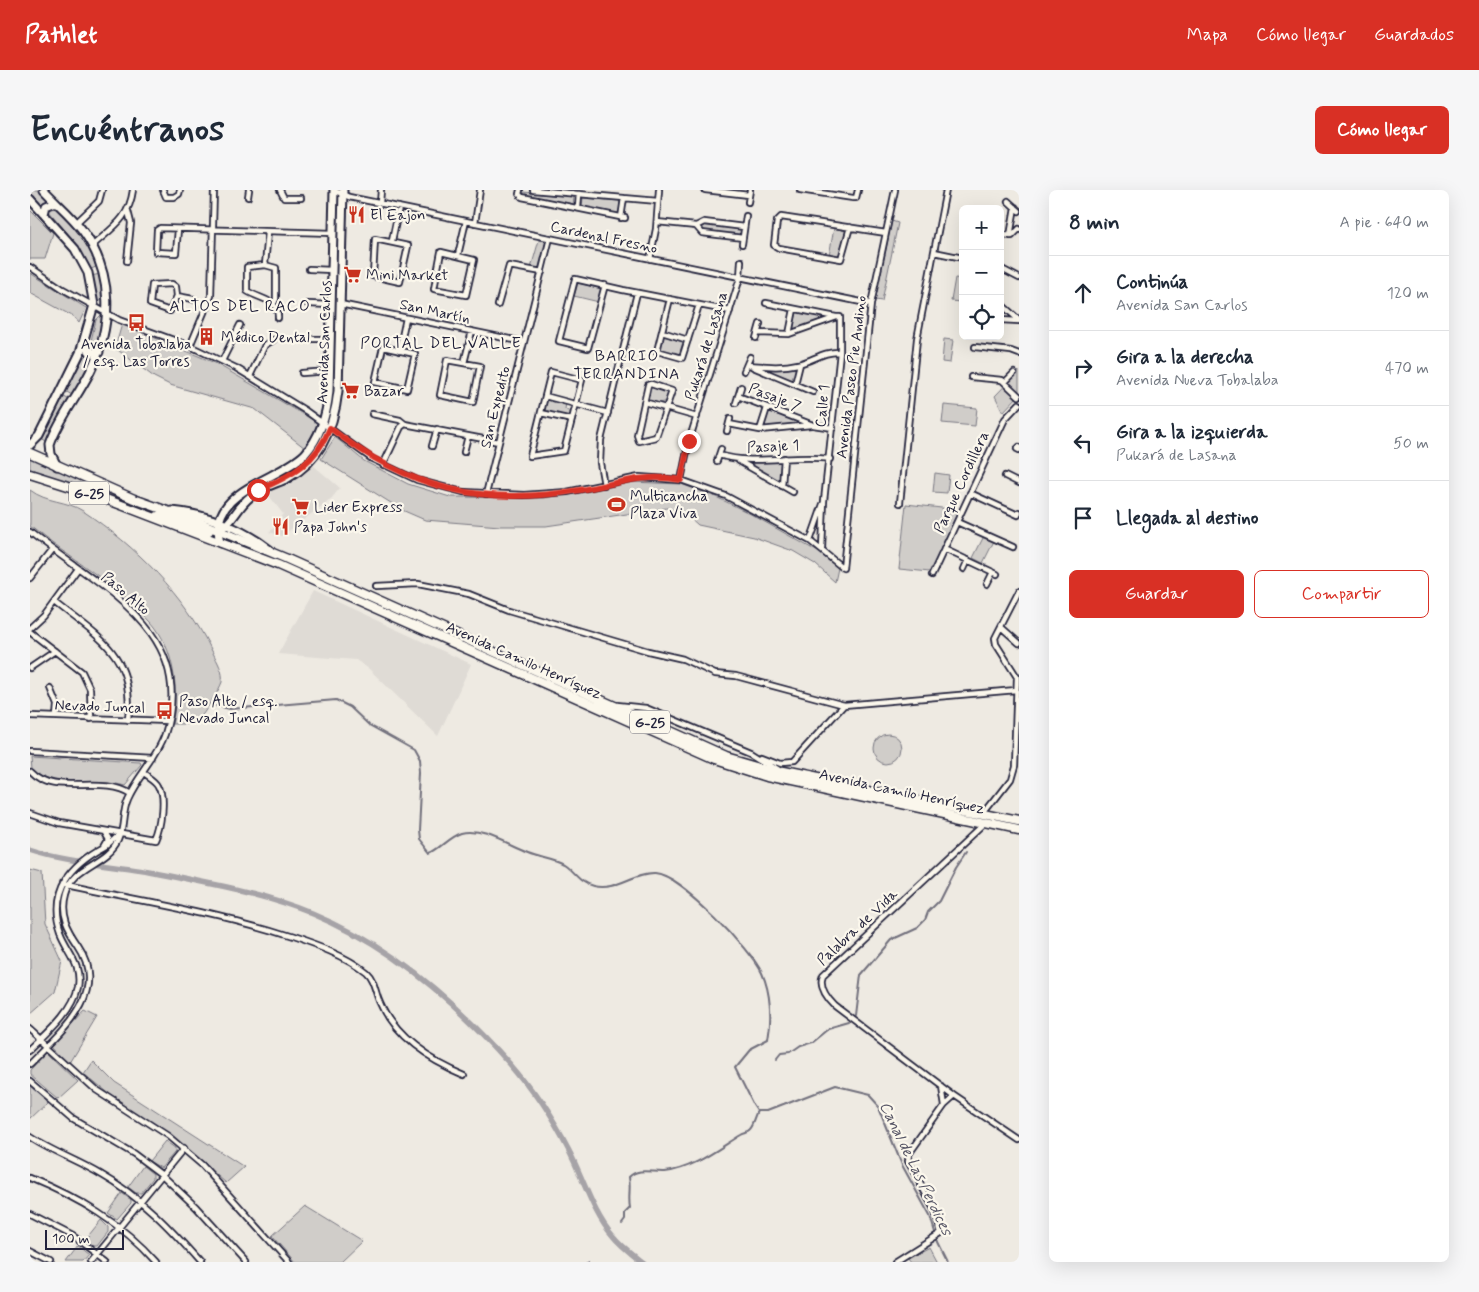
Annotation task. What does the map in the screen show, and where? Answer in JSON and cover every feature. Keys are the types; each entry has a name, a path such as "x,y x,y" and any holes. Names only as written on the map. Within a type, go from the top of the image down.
{"main road":[{"path":"44,190 76,223 92,246 102,269 107,290 108,313 99,352 50,445 51,454 57,466"},
{"name":"Avenida San Carlos","path":"221,526 234,499 253,484 283,470 300,458 313,443 323,423 328,402 333,190"},
{"name":"Avenida San Carlos","path":"221,526 253,494 289,477 303,468 319,450 330,428 338,391 343,192"},
{"path":"30,199 69,240 88,273 94,304 84,343 39,436 30,445"},
{"path":"44,214 46,206 56,202"},
{"path":"88,273 96,274 102,269"},
{"path":"84,343 90,352 99,352"},
{"path":"60,394 68,393 74,401"},
{"name":"Avenida Camilo Henríquez","path":"30,454 128,497 164,510 221,526 276,555 712,750 780,772 1019,822"},
{"name":"Avenida Camilo Henríquez","path":"30,474 83,491 278,565 714,759 767,776 1019,830"},
{"path":"234,499 240,506"},
{"path":"146,515 176,519 208,531 221,526 220,543"}],"street":[{"path":"76,223 99,201 102,190"},
{"path":"127,261 131,223 128,211 133,190"},
{"path":"163,190 167,197 177,196 180,190"},
{"path":"190,346 208,307 212,293 214,190"},
{"path":"248,190 248,197"},
{"path":"280,190 284,198 301,198"},
{"name":"Cardenal Fresno","path":"333,190 380,203 871,304"},
{"path":"380,203 381,190"},
{"path":"475,223 480,190"},
{"path":"520,190 519,194 522,197 623,218 624,198"},
{"path":"533,190 658,201"},
{"path":"650,259 659,190"},
{"path":"705,190 750,192 748,202"},
{"path":"800,190 856,198 858,190"},
{"name":"Avenida Paseo Pie Andino","path":"822,549 843,568 871,304 895,190"},
{"path":"900,503 917,339 946,190"},
{"path":"578,208 580,194"},
{"path":"1008,201 1019,211"},
{"path":"392,241 399,207"},
{"path":"1010,236 1014,207"},
{"path":"92,246 128,211"},
{"path":"742,244 746,216"},
{"path":"850,227 842,260 779,248 774,245 779,217 850,227 886,233"},
{"path":"458,255 466,221"},
{"path":"656,222 696,226 704,222 744,226"},
{"path":"696,226 702,233 743,238"},
{"path":"178,229 176,253 156,252 158,229 178,229 268,232 333,233"},
{"path":"1004,235 1010,236 1019,229"},
{"path":"265,265 268,232"},
{"name":"San Expedito","path":"486,494 550,238"},
{"path":"375,239 392,241 408,246 401,280 398,282 374,278 372,274 375,239"},
{"path":"443,252 458,255 474,260 466,295 434,289 440,254 443,252"},
{"path":"934,252 959,257"},
{"name":"Pukará de Lasana","path":"681,480 697,417 740,278 741,261"},
{"path":"274,303 278,271 274,266 247,267 247,291 274,303 278,309 278,318"},
{"path":"498,305 509,266 542,272"},
{"path":"30,267 63,290 94,304 125,322 190,346 250,376 323,423 383,465 440,487 486,494 554,493 639,477 681,480 726,496 822,549"},
{"path":"309,269 332,270"},
{"path":"1004,270 1019,278"},
{"path":"605,285 588,348 559,341 575,279 605,285 623,290 730,311"},
{"path":"155,284 174,285 177,296 170,311 150,304 151,287 155,284"},
{"path":"604,485 600,455 608,413 638,292"},
{"path":"177,296 193,299 208,307"},
{"path":"670,299 657,351 682,358 699,305"},
{"path":"766,303 837,317"},
{"path":"308,304 331,305"},
{"name":"San Martín","path":"340,304 524,342"},
{"path":"1004,307 1019,320"},
{"path":"789,334 794,309"},
{"path":"760,324 757,336 789,334 837,317"},
{"name":"Calle 1","path":"822,549 824,500 830,459 840,352 841,322 840,318 837,317"},
{"path":"399,351 406,318"},
{"path":"1004,320 1019,320"},
{"path":"222,361 240,325"},
{"path":"464,363 472,331"},
{"path":"662,332 688,340"},
{"path":"307,339 330,338"},
{"path":"250,376 265,345 273,340"},
{"path":"383,347 399,351 415,354 407,389 375,382 383,347"},
{"path":"975,347 1011,351 1019,354"},
{"path":"747,365 777,367 800,364 825,352 840,352"},
{"path":"744,371 750,357"},
{"path":"447,360 464,363 480,366 473,402 440,395 447,360"},
{"path":"795,384 800,364"},
{"path":"747,365 813,392"},
{"path":"302,373 329,371"},
{"path":"550,372 582,380 576,404 564,451 530,456 550,372"},
{"path":"1005,382 1014,373"},
{"path":"971,377 1005,382 1019,396"},
{"path":"648,385 671,389 656,437 639,440 637,435 644,402 648,385"},
{"path":"736,402 741,387"},
{"path":"545,396 608,413"},
{"name":"Pasaje 7","path":"738,396 813,425 833,428"},
{"path":"644,402 697,417"},
{"name":"Parque Cordillera","path":"932,574 1005,419 1019,404"},
{"path":"760,430 766,408"},
{"path":"540,413 572,420"},
{"path":"372,414 400,420 405,424 499,442"},
{"path":"727,431 729,421 760,430 813,425"},
{"path":"383,465 400,428 405,424"},
{"path":"432,446 437,429"},
{"path":"464,452 468,436"},
{"path":"717,461 721,449"},
{"name":"Pasaje 1","path":"719,455 738,461 784,458 830,459"},
{"path":"782,486 784,458"},
{"path":"738,461 793,492"},
{"path":"1005,476 1019,483"},
{"path":"970,492 1018,514"},
{"name":"Calle 1","path":"810,541 824,500"},
{"path":"957,522 1013,548"},
{"name":"Paso Alto","path":"30,532 136,613 157,640 172,684 172,706 163,740 124,805 120,834"},
{"path":"944,549 995,573 987,584"},
{"path":"30,578 52,550"},
{"path":"964,569 968,560"},
{"path":"78,570 30,630 82,672 90,689 91,718"},
{"path":"376,586 418,584 469,594 509,610 648,651 683,659 715,674 736,676 844,705 1016,690"},
{"path":"983,814 1010,779 1014,766 1017,677 996,644 995,638 1019,591"},
{"path":"54,602 105,642 114,653 127,678 130,704 128,720"},
{"path":"1001,628 1019,643"},
{"path":"30,668 55,651"},
{"path":"50,688 57,705 56,717"},
{"path":"614,705 646,708 751,752 788,764 796,758 844,705"},
{"name":"Nevado Juncal","path":"30,716 168,721"},
{"path":"30,751 153,758"},
{"path":"751,752 780,772"},
{"path":"30,771 49,782 111,785 130,793"},
{"path":"30,813 59,823 156,840 162,804 161,792 158,784 144,772"},
{"name":"Palabra de Vida","path":"986,823 821,979 825,994 835,1006 954,1096 1019,1140"},
{"path":"102,847 108,839 104,832"},
{"path":"30,1064 79,1011 88,989 88,971 85,960 69,934 63,917 62,900 69,871 120,834"},
{"path":"30,1050 71,1006 78,984 77,967 63,942 56,922 57,901 65,884 113,847 120,834"},
{"path":"65,884 182,906 246,922 306,942 341,957 366,973 386,1014 424,1056 464,1074"},
{"path":"30,1029 97,1090 184,1148 222,1184 289,1262"},
{"path":"30,1081 73,1118 134,1154 162,1175 196,1207 246,1262"},
{"path":"940,1085 944,1105"},
{"path":"895,1262 941,1233 935,1211 908,1162 910,1154 944,1105 954,1096"},
{"path":"30,1137 104,1175 140,1201 173,1231 200,1262"},
{"path":"90,1262 184,1148"},
{"path":"30,1178 83,1203 119,1227 156,1262"},
{"path":"30,1214 63,1230 107,1262"},
{"path":"30,1251 50,1262"}],"shaded area":[{"path":"30,190 41,190 50,200 42,209 30,196"},
{"path":"523,192 574,197 573,205 523,194"},
{"path":"583,198 620,201 619,215 582,207"},
{"path":"51,205 54,205 79,234 98,266 89,270 74,241 48,210"},
{"path":"30,210 53,233 45,259 30,259"},
{"path":"892,221 898,223 882,301 875,300"},
{"path":"704,224 743,229 742,236 703,231"},
{"path":"834,228 846,231 839,257 829,256"},
{"path":"539,240 546,241 538,270 531,268"},
{"path":"30,273 86,308 79,323 74,317 30,293"},
{"path":"100,274 104,300 96,302 91,276"},
{"path":"955,278 959,278 959,302 951,301"},
{"path":"578,283 602,289 599,302 574,296"},
{"path":"797,312 827,318 793,330"},
{"path":"102,314 104,322 96,350 93,350 90,345 96,320"},
{"path":"122,324 215,363 320,424 305,448 255,409 170,385 154,377 115,348"},
{"path":"663,336 683,342 679,355 660,350"},
{"path":"944,339 953,340 950,363 942,362"},
{"path":"87,351 90,355 96,356 74,396 65,391"},
{"path":"755,367 796,367 793,381"},
{"path":"1019,371 1019,395 1003,412 995,396"},
{"path":"651,385 670,390 667,401 659,403 647,400"},
{"path":"64,397 70,400 48,443 41,439"},
{"path":"548,398 566,403 565,409 571,413 569,417 544,412"},
{"path":"944,405 977,408 975,426 942,423"},
{"path":"767,411 805,423 763,427"},
{"path":"335,437 364,461 408,484 450,497 544,498 629,482 681,484 716,497 747,512 820,553 838,568 835,582 815,564 793,551 754,537 698,525 688,516 667,508 546,526 500,526 425,520 402,510 321,459"},
{"path":"30,457 141,508 100,492 30,470"},
{"path":"784,460 782,486 739,462"},
{"name":"Lider Express","path":"313,465 340,488 331,499 282,536 269,532 283,521 281,516 283,514 267,493 289,483"},
{"path":"935,473 949,475 947,493 933,492"},
{"path":"30,490 43,497 77,507 103,525 157,573 188,611 202,632 221,671 222,678 218,691 198,721 191,724 172,724 175,684 170,657 159,632 138,608 124,596 30,526"},
{"path":"906,504 959,510 930,572 899,569"},
{"path":"984,536 994,541 983,563 973,558"},
{"path":"313,591 471,664 438,736 369,669 356,660 278,654"},
{"path":"888,734 898,738 902,748 898,758 888,762 878,758 874,748 878,738"},
{"path":"30,756 141,763 142,765 125,785 63,781 40,775 31,768"},
{"path":"30,870 42,873 45,924 62,961 55,992 30,1014"},
{"path":"85,1011 97,1017 70,1062 54,1044"},
{"path":"48,1051 78,1080 58,1098 30,1074 30,1070"},
{"path":"91,1060 114,1083 244,1167 226,1183 169,1134 112,1096 83,1072"},
{"path":"30,1086 48,1102 30,1119"},
{"path":"165,1141 175,1148 175,1152 161,1168 149,1161"},
{"path":"143,1166 153,1174 153,1178 141,1193 136,1193 128,1187"},
{"path":"122,1193 131,1200 131,1203 117,1219 108,1213"},
{"path":"305,1206 362,1241 340,1262 295,1262 272,1236"},
{"path":"101,1220 108,1227 108,1232 97,1246 93,1246 85,1240"},
{"path":"78,1246 89,1255 83,1262 66,1262"},
{"path":"929,1247 937,1262 911,1262 908,1258"}],"waterway":[{"name":"Canal de Las Perdices","path":"209,704 230,709 336,700 350,707 369,725 414,750 420,761 421,773 419,839 430,853 457,835 470,832 478,833 495,838 532,854 559,862 580,880 593,886 609,886 640,875 655,873 667,877 682,886 730,931 755,962 765,981 770,1006 768,1040 749,1050 735,1067 759,1113 768,1113 835,1087 868,1095 878,1106 902,1165 930,1216 938,1242 948,1262"},
{"path":"30,850 60,858 138,869 194,880 274,899 313,913 341,926 395,958 468,1019 519,1074 542,1105 562,1138 593,1205 606,1227 627,1250 642,1262"},
{"path":"856,1016 861,975 891,940 917,928 925,920 928,912 939,901 956,867 966,852"},
{"path":"775,1060 779,1055 788,1054 798,1047 811,1043 828,1029 849,1023"},
{"path":"622,1224 625,1220 625,1213 630,1208 629,1177 641,1171 665,1172 695,1163 750,1131 759,1113"}],"place":[{"name":"El Eajon","path":"356,215"},
{"name":"Mini Market","path":"352,275"},
{"name":"Avenida Tobalaba / esq. Las Torres","path":"136,323"},
{"name":"Médico Dental","path":"207,337"},
{"name":"Bazar","path":"350,391"},
{"name":"Multicancha Plaza Viva","path":"616,505"},
{"name":"Lider Express","path":"300,507"},
{"name":"Papa John's","path":"280,527"},
{"name":"Paso Alto / esq. Nevado Juncal","path":"165,710"}],"district":[{"name":"ALTOS DEL RACO","path":"240,305"},
{"name":"PORTAL DEL VALLE","path":"441,342"},
{"name":"BARRIO TERRANDINA","path":"627,364"}],"route":[{"path":"258,490 289,477 303,468 319,450 330,428 372,458 405,476 440,487 486,494 524,495 567,492 639,477 681,480 689,441"}]}
